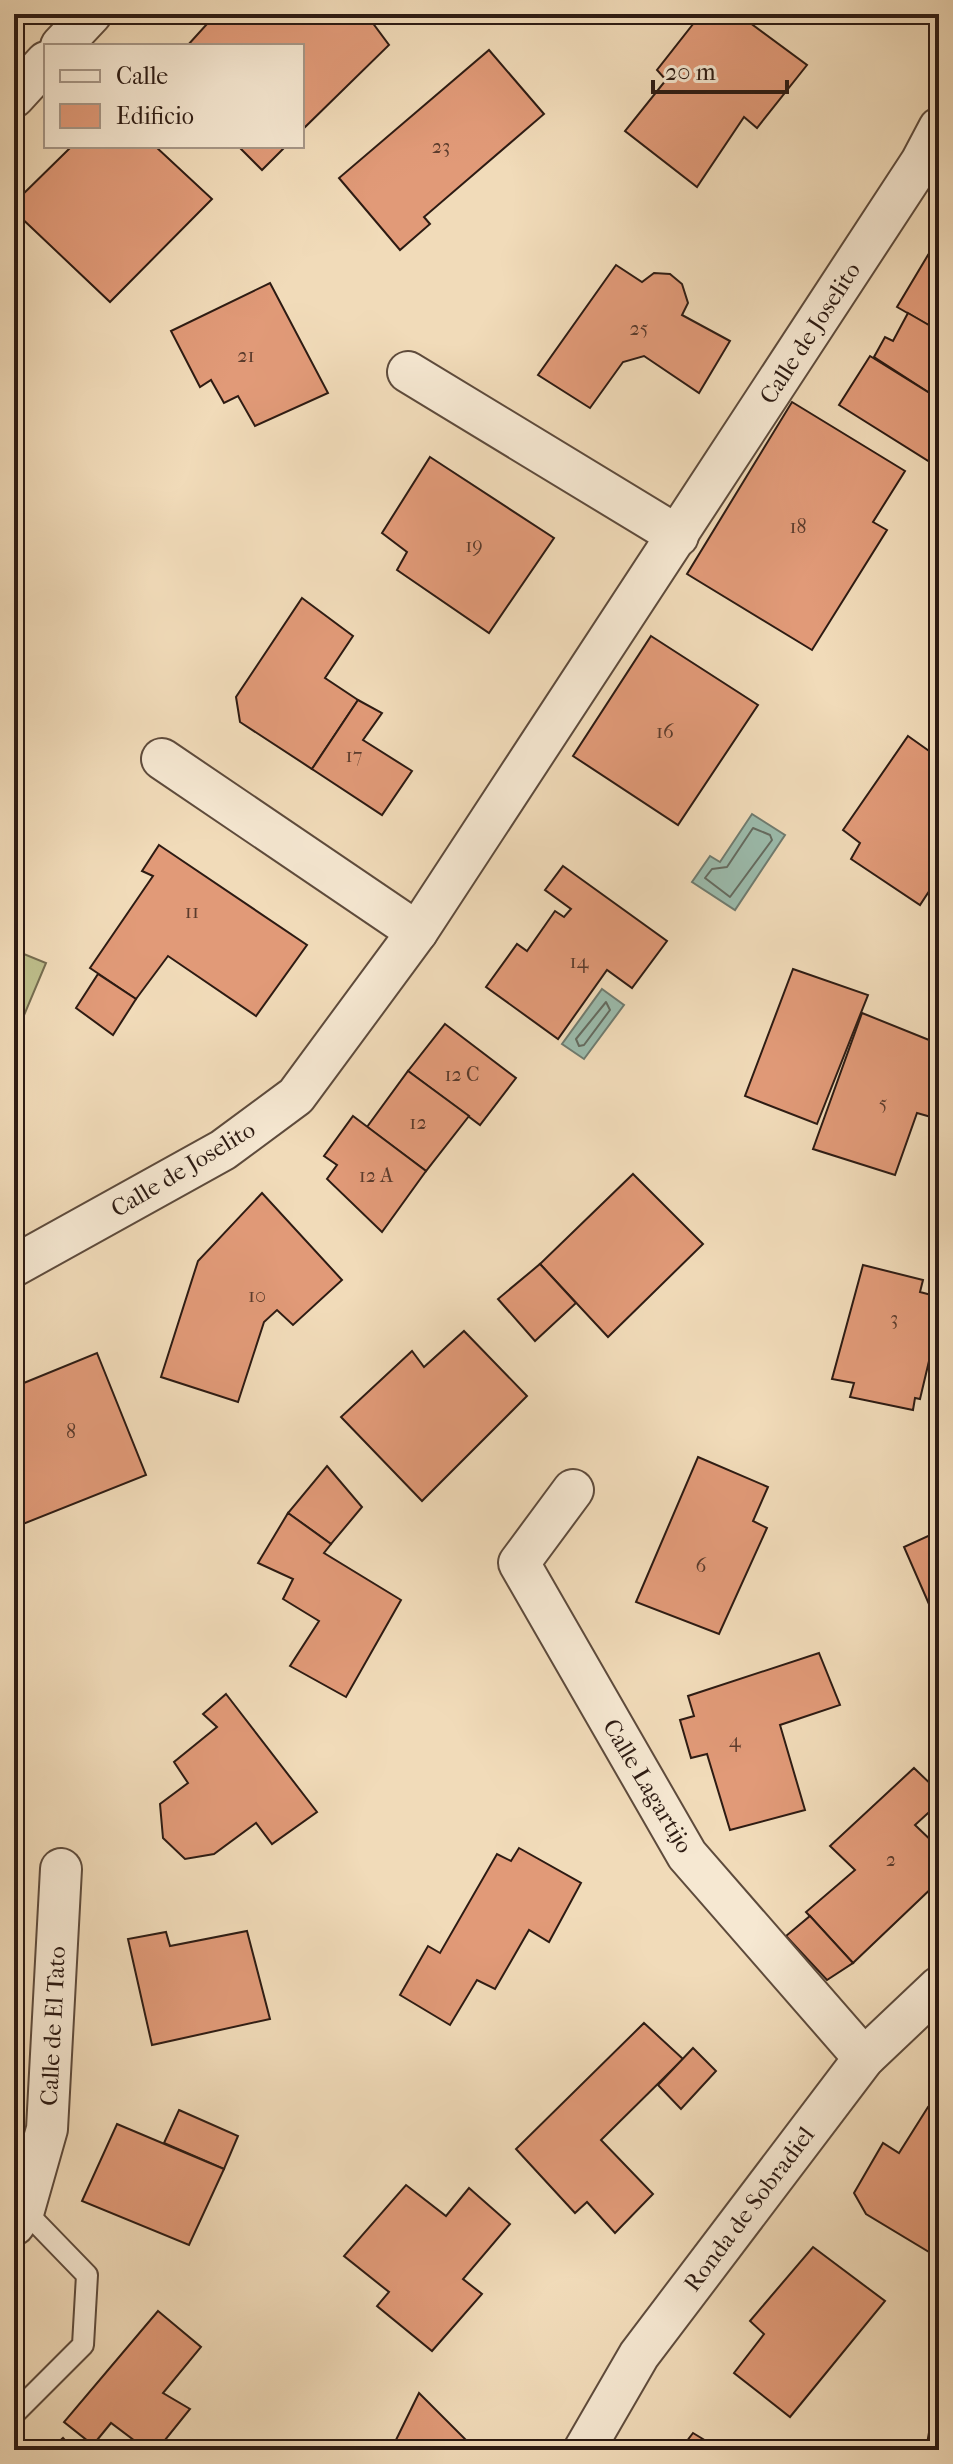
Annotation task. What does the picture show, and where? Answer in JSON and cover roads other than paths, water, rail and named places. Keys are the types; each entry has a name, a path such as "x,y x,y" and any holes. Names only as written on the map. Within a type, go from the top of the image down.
{"street":[{"path":"63,44 91,14"},
{"path":"14,97 44,64"},
{"name":"Calle de Joselito","path":"14,1266 223,1150 296,1096 417,932 921,162 939,128"},
{"path":"408,372 678,536"},
{"path":"162,759 417,932"},
{"name":"Calle Lagartijo","path":"573,1490 519,1563 687,1855 864,2058"},
{"name":"Calle de El Tato","path":"19,2217 47,2129 61,1869"},
{"name":"Ronda de Sobradiel","path":"584,2450 639,2355 864,2058 939,1987"}],"lane":[{"path":"14,2414 83,2345 87,2275 19,2217"}],"water":[{"path":"752,814 785,835 735,910 692,882 710,856 720,862"},
{"path":"602,989 624,1005 584,1059 562,1044"}]}
